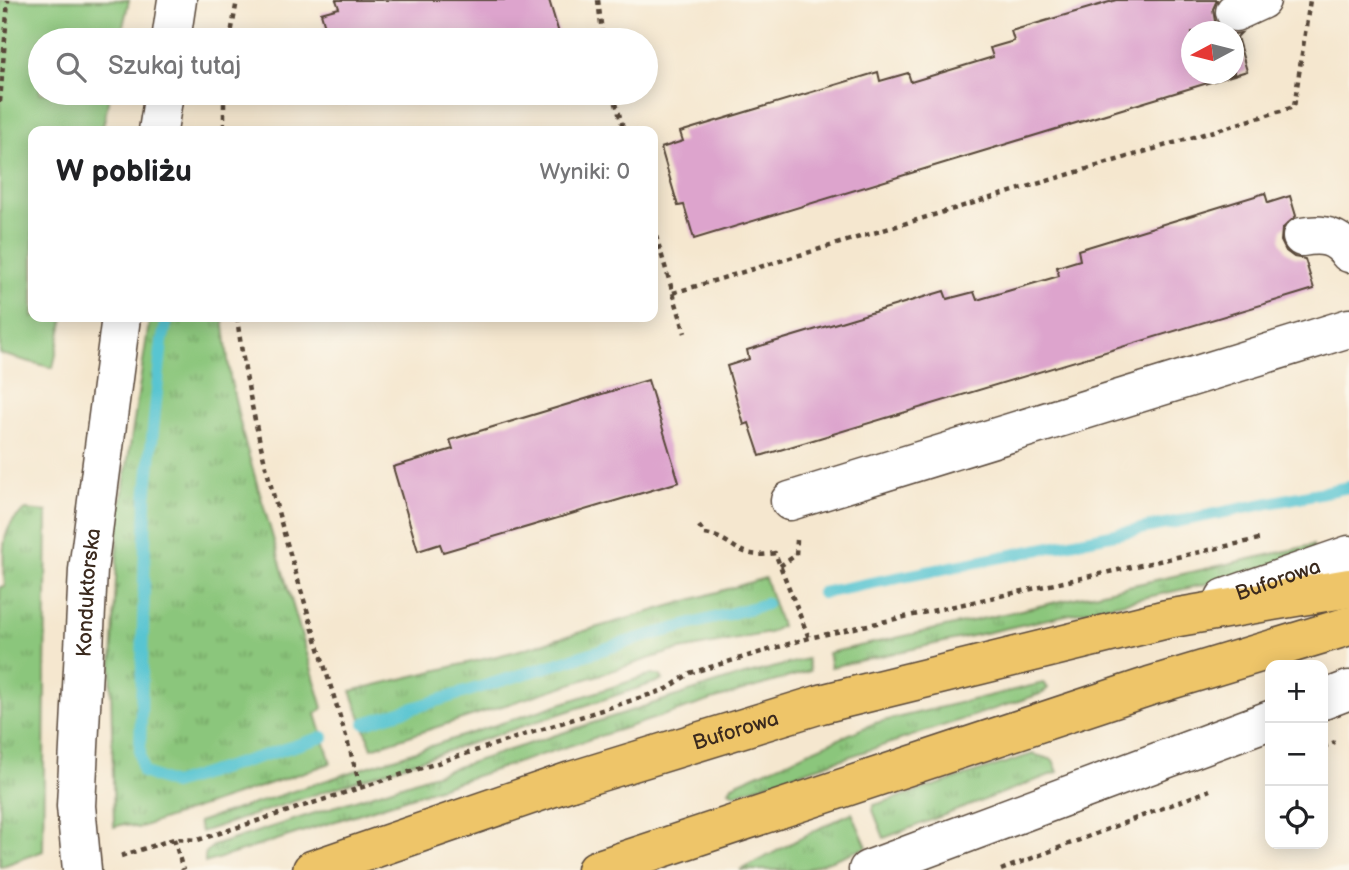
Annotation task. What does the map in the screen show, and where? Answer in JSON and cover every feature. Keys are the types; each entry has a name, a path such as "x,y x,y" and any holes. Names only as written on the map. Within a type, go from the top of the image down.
{"main road":[{"name":"Buforowa","path":"312,870 571,781 821,704 1167,618 1349,588"},
{"path":"596,870 1150,686 1349,626"}],"street":[{"path":"174,28 177,0"},
{"path":"159,126 162,105"},
{"path":"1302,237 1320,233 1336,240 1349,253"},
{"name":"Konduktorska","path":"82,870 76,806 88,570 120,322"},
{"path":"790,502 1349,328"},
{"name":"Buforowa","path":"1167,618 1349,555"},
{"path":"1328,697 1349,690"},
{"path":"868,870 1265,722"}],"path":[{"path":"0,102 8,0"},
{"path":"232,28 237,0"},
{"path":"598,0 602,28"},
{"path":"673,293 1294,107 1310,0"},
{"path":"224,105 225,126"},
{"path":"616,105 623,126"},
{"path":"658,243 685,333"},
{"path":"238,322 246,386 360,789"},
{"path":"699,526 705,534 713,535 741,553 758,556 775,553 809,638"},
{"path":"121,855 174,839 198,840 360,789 667,689 690,673 809,638 1263,538"},
{"path":"1001,870 1221,786"},
{"path":"174,839 183,870"}],"green space":[{"path":"0,0 129,0 123,28 28,28 28,105 107,105 103,126 28,126 28,322 63,322 53,368 0,354"},
{"path":"149,322 224,322 230,377 243,436 323,708 316,714 331,763 138,828 124,824 114,827 111,683 119,517"},
{"path":"26,510 47,512 43,851 0,867 0,587 5,586 3,551 7,532 11,524"},
{"path":"1313,545 1314,553 1202,585 831,667 828,653"},
{"path":"765,578 781,626 769,633 670,652 372,748 351,691 513,652"},
{"path":"807,659 810,671 205,863 205,854 213,846 729,679"},
{"path":"649,675 660,675 663,680 201,832 198,822"},
{"path":"1043,683 1048,688 1043,693 735,794 729,791 732,785 875,723"},
{"path":"1033,754 1053,760 1058,772 884,838 873,810 874,805"},
{"path":"852,813 867,847 805,870 740,870 823,826"}],"building":[{"path":"336,0 549,0 557,28 325,28 321,13 339,8"},
{"path":"1116,0 1217,0 1213,9 1215,21 1181,21 1181,84 1204,84 694,239 684,205 678,206 661,148 683,141 680,132 878,72 880,81 908,73 911,82 993,57 990,48 1014,41 1011,31"},
{"path":"1265,193 1268,203 1290,196 1296,216 1282,229 1281,241 1286,251 1294,257 1305,259 1314,289 760,456 749,423 744,425 727,366 749,359 747,350 944,291 947,299 974,292 977,300 1059,276 1057,267 1080,260 1078,250"},
{"path":"648,380 679,482 443,552 440,544 418,551 393,467 453,449 450,440"}],"waterway":[{"path":"167,322 162,341 146,500 140,754 143,772 173,784 323,737"},
{"path":"822,593 1349,487"},
{"path":"365,723 640,638 766,604"}]}
